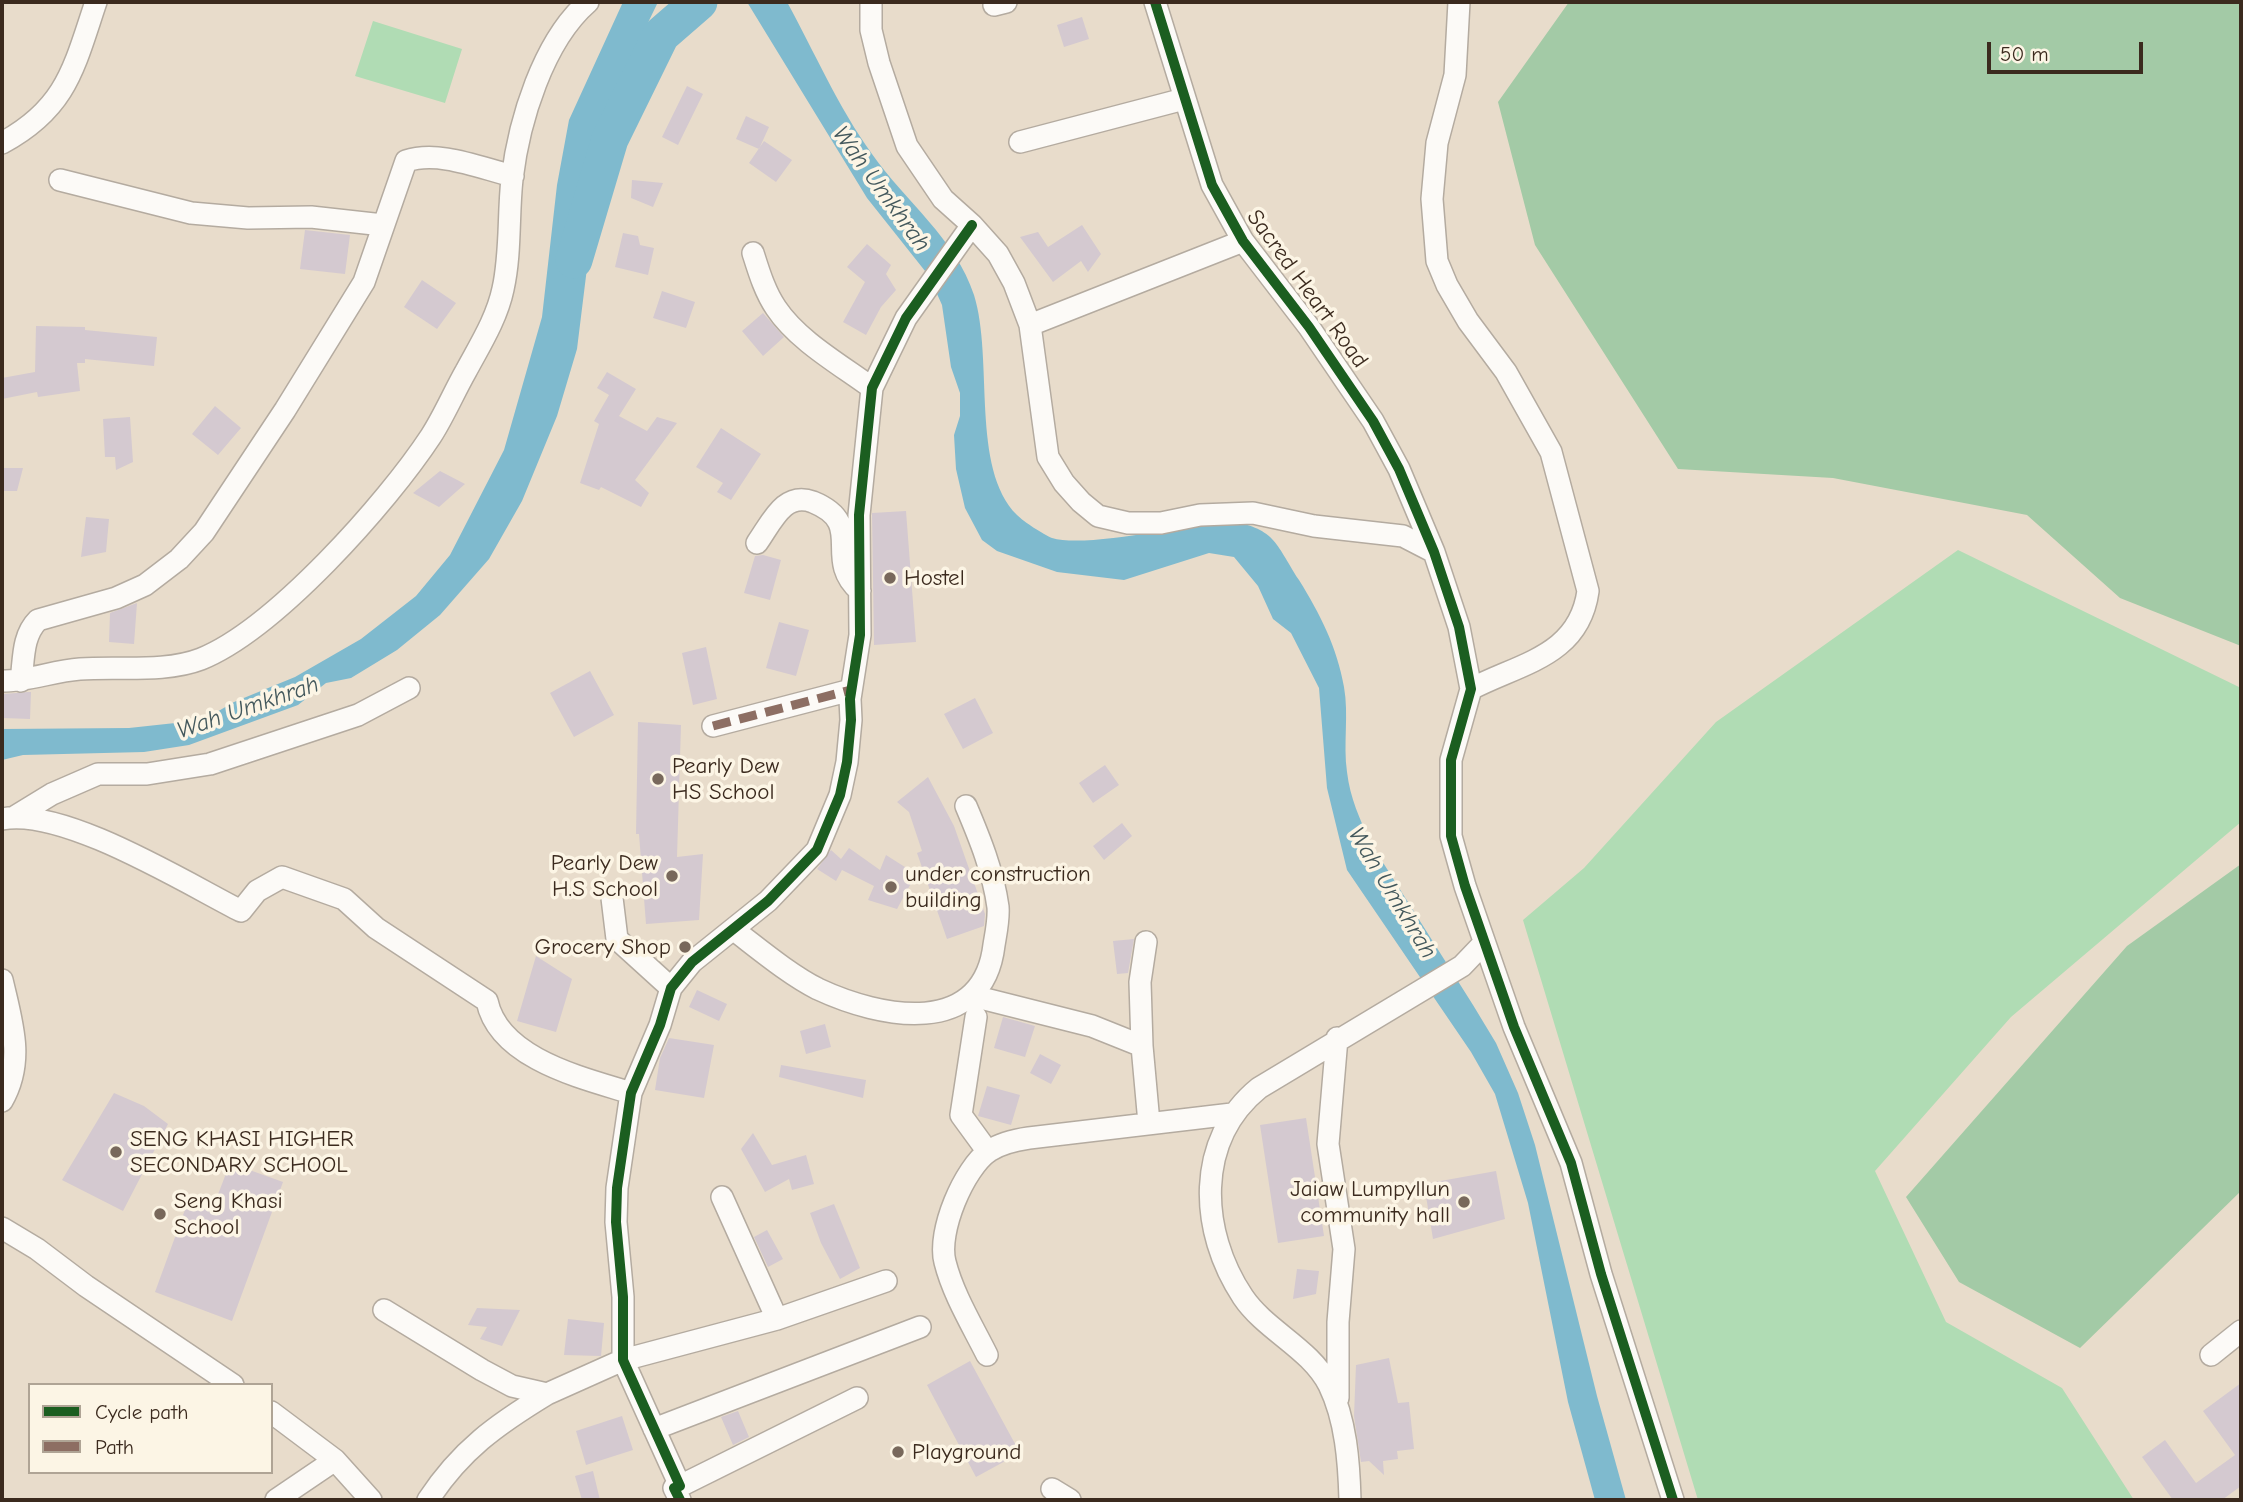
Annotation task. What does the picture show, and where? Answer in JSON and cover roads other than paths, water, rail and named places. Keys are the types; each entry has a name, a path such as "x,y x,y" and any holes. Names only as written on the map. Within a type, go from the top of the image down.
{"street":[{"path":"2,143 31,125 65,88 96,2"},
{"path":"513,176 420,156 406,161 364,282 285,410 204,532 179,559 145,585 116,598 38,620 29,629 12,681 77,669 197,660 235,640 312,576 386,497 432,435 487,332 503,289 513,176 534,86 549,51 588,2"},
{"path":"871,2 871,30 878,62 906,146 943,199 972,225 1003,264 1030,325 1048,457 1064,483 1098,516 1128,523 1161,523 1200,515 1253,513 1314,526 1403,536 1434,552"},
{"name":"Sacred Heart Road","path":"1154,2 1212,185 1243,241 1309,327 1373,421 1399,469 1434,552 1459,627 1471,689"},
{"path":"1460,2 1455,75 1437,143 1432,199 1437,261 1447,285 1468,321 1506,372 1546,441 1588,591 1585,611 1576,628 1562,642 1538,660 1471,689 1451,760 1451,836 1484,943 1514,1027 1571,1163 1601,1274 1673,1500"},
{"path":"1020,142 1184,99"},
{"path":"60,180 191,213 247,218 311,217 383,225"},
{"path":"857,1398 680,1493 623,1360 623,1297 616,1222 617,1188 631,1093 660,1025 671,988 692,962 734,930 817,850 840,795 851,720 851,690 860,635 859,515 872,388 906,318 972,225"},
{"path":"1030,325 1243,241"},
{"path":"753,253 764,285 777,309 793,328 872,388"},
{"path":"757,543 784,505 792,500 802,498 831,510 841,526 845,575 860,591"},
{"path":"9,818 52,794 98,774 147,774 210,764 358,715 410,688"},
{"path":"713,726 851,690"},
{"path":"734,930 816,988 881,1010 943,1012 973,996 992,967 998,911 990,862 966,806"},
{"path":"9,818 89,833 241,911 257,891 282,877 303,881 344,899 376,928 487,1001 490,1013 509,1039 549,1066 631,1093"},
{"path":"612,898 617,939 671,988"},
{"path":"1146,942 1140,982 1149,1123"},
{"path":"1338,1409 1306,1354 1244,1297 1228,1265 1216,1230 1210,1200 1214,1153 1232,1114 1259,1088 1337,1038 1462,965 1484,943"},
{"path":"2,980 17,1056 12,1084 2,1101"},
{"path":"973,996 1092,1026 1142,1046"},
{"path":"976,1017 961,1115 988,1152"},
{"path":"1337,1038 1328,1144 1344,1249 1338,1322 1338,1409 1349,1463 1350,1500"},
{"path":"987,1355 952,1284 944,1260 943,1243 946,1223 973,1167 988,1152 1006,1142 1029,1138 1232,1114"},
{"path":"722,1196 777,1320"},
{"path":"2,1228 37,1249 86,1286 230,1383"},
{"path":"2,1246 37,1249"},
{"path":"428,1500 448,1468 474,1443 547,1394 623,1360 777,1320 887,1281"},
{"path":"384,1310 512,1386 547,1394"},
{"path":"654,1429 920,1327"},
{"path":"2211,1354 2241,1331"},
{"path":"273,1414 335,1460 371,1500"},
{"path":"275,1500 335,1460"}],"water":[{"path":"623,2 658,2 598,126 588,215 587,268 577,349 557,416 522,501 489,559 440,615 397,650 351,678 326,683 298,705 189,745 144,752 23,755 2,760 2,729 129,728 203,720 234,702 295,677 361,639 416,596 450,555 504,450 542,317 557,185 569,120"},
{"path":"747,2 787,2 860,136 885,171 943,238 966,275 980,321 985,411 993,470 1002,495 1017,515 1052,538 1067,540 1111,538 1226,520 1242,524 1255,528 1272,539 1307,593 1327,631 1341,672 1345,698 1348,782 1370,842 1496,1043 1518,1093 1535,1145 1597,1396 1626,1500 1595,1500 1568,1402 1528,1203 1495,1094 1471,1052 1347,870 1327,788 1319,688 1291,633 1273,619 1258,586 1234,557 1209,553 1124,580 1057,572 997,551 982,540 965,508 956,469 954,435 960,416 960,393 951,367 942,305 929,276 867,198"}],"waterway":[{"name":"Wah Umkhrah","path":"574,260 610,139 661,35 699,2"}],"place":[{"name":"Hostel","path":"890,578"},
{"name":"Pearly Dew HS School","path":"658,779"},
{"name":"Pearly Dew H.S School","path":"672,876"},
{"name":"under construction building","path":"891,887"},
{"name":"Grocery Shop","path":"685,947"},
{"name":"SENG KHASI HIGHER SECONDARY SCHOOL","path":"116,1152"},
{"name":"Jaiaw Lumpyllun community hall","path":"1464,1202"},
{"name":"Seng Khasi School","path":"160,1214"},
{"name":"Playground","path":"898,1452"}]}
